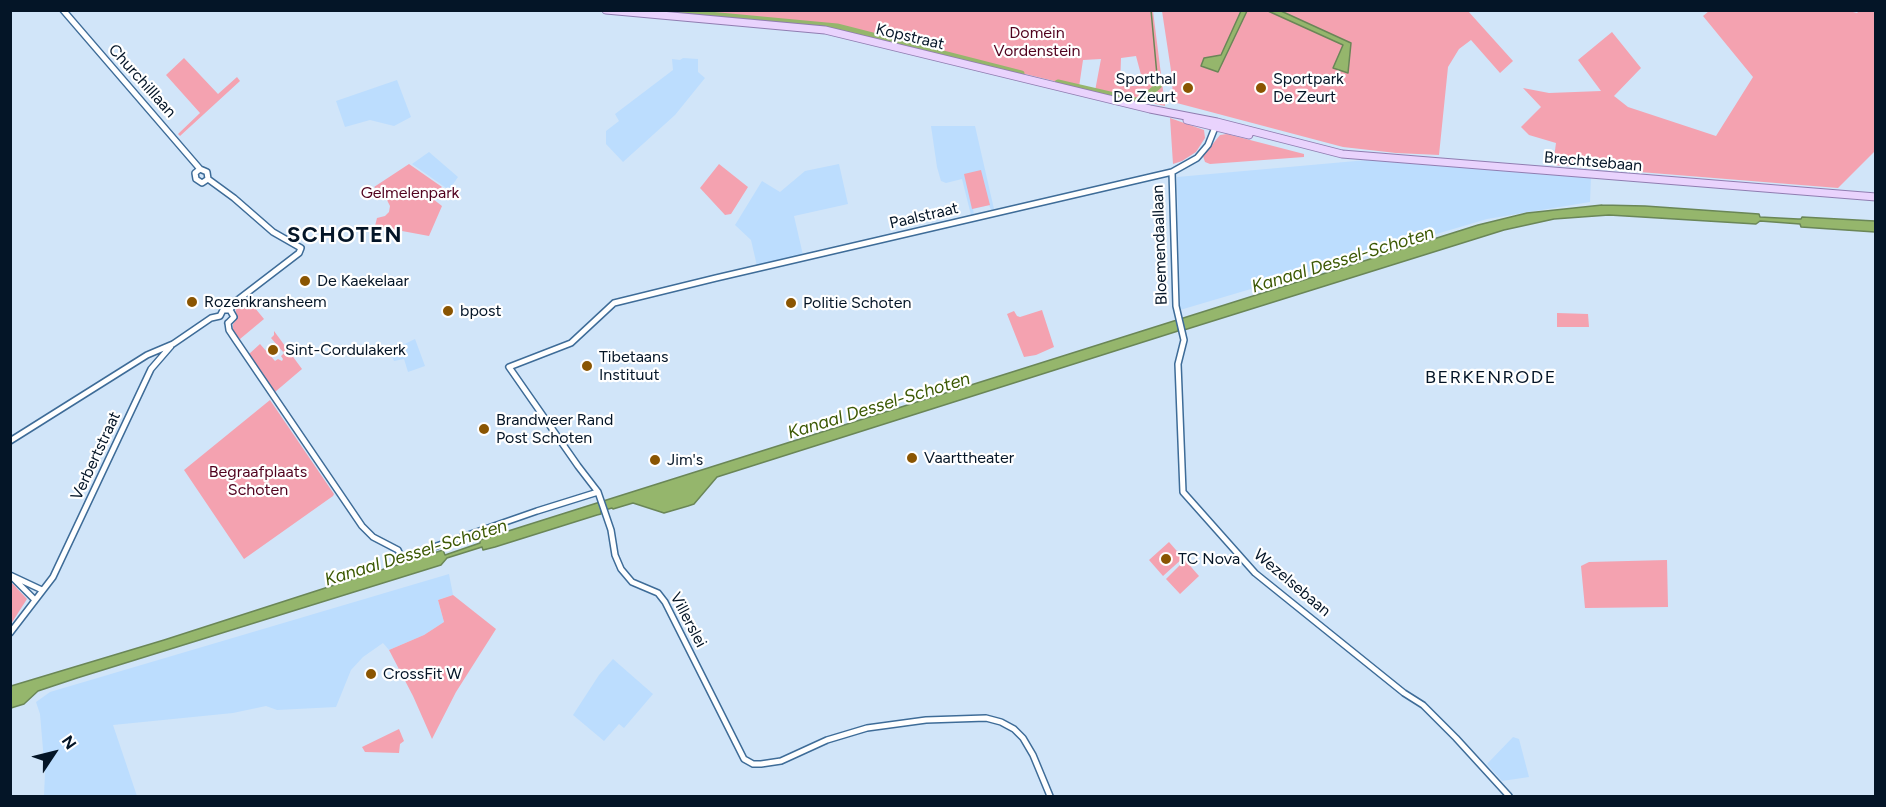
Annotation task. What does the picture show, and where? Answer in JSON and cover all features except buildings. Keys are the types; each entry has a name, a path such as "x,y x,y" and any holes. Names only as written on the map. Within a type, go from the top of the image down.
{"main road":[{"name":"Kopstraat","path":"606,10 825,30 1216,125"},
{"name":"Brechtsebaan","path":"1216,125 1342,154 1875,197"}],"street":[{"name":"Churchilllaan","path":"63,10 200,169"},
{"name":"Paalstraat","path":"600,497 509,367 571,343 614,303 1172,172 1197,158 1208,145 1216,125"},
{"path":"200,169 207,172 208,179 202,183 196,179 195,173 200,169"},
{"name":"Bloemendaallaan","path":"1172,172 1176,306 1182,332"},
{"name":"Verbertstraat","path":"42,590 50,583 151,369 173,344 211,318 220,316 223,310 230,310 235,302 299,253 301,248 273,232 208,179"},
{"path":"228,323 234,317 230,310"},
{"path":"220,316 221,320 228,323"},
{"path":"228,323 229,330 359,522 373,537 398,550 402,558 537,511 600,497"},
{"name":"Wezelsebaan","path":"1182,332 1184,340 1178,364 1179,408 1181,482 1186,498 1255,573 1404,693 1423,705 1509,796"},
{"name":"Verbertstraat","path":"10,441 151,352 173,344"},
{"name":"Villerslei","path":"600,497 621,569 632,582 658,593 663,598 744,759 753,764 781,761 827,740 867,728 926,720 986,718 1008,726 1023,738 1050,796"},
{"path":"10,575 42,590 10,633"},
{"path":"10,575 35,600"}],"shaded area":[{"path":"1241,11 1247,11 1218,72 1201,66 1204,58 1221,55"},
{"path":"1268,11 1281,11 1351,43 1348,73 1333,68 1343,45"},
{"path":"672,59 698,59 698,72 705,78 675,115 623,162 606,144 606,131 619,121 615,114 673,70"},
{"path":"397,80 411,117 394,126 370,120 345,127 336,101"},
{"path":"931,126 975,126 994,209 991,210 989,205 973,209 974,214 971,215 962,179 946,183 941,181"},
{"path":"429,152 458,177 449,190 412,164"},
{"path":"1367,160 1591,177 1590,202 1487,219 1180,310 1177,177"},
{"path":"839,164 848,204 794,216 803,255 757,266 751,240 735,225 762,181 780,192 805,171"},
{"path":"1602,205 1759,214 1760,217 1875,221 1875,232 1801,227 1800,224 1760,221 1756,224 1609,215 1554,219 1504,230 1184,330 1182,327 1178,328 1178,331 717,477 694,504 688,506 664,513 633,503 601,511 601,514 495,547 483,550 482,547 447,558 441,565 38,691 24,704 11,708 11,686 164,640 443,550 445,555 480,543 480,540 486,538 1478,225 1527,213"},
{"path":"415,339 425,366 408,372 404,359 394,361 390,351"},
{"path":"449,574 453,595 438,600 444,622 424,635 389,650 383,643 363,657 351,670 336,707 277,710 266,706 233,713 113,725 137,796 44,796 45,773 40,714 36,702 50,692"},
{"path":"613,659 653,694 624,728 619,724 604,741 573,715 599,675"},
{"path":"1513,737 1519,739 1529,777 1502,781 1487,764"}],"green space":[{"name":"Domein Vordenstein","path":"646,11 1153,11 1165,106 1095,91 1101,59 1083,60 1079,87 838,29","holes":["1136,56 1144,86 1120,86 1121,58"]},
{"path":"1162,11 1468,11 1513,61 1500,73 1471,40 1459,49 1448,67 1439,155 1343,147 1173,102 1172,77"},
{"path":"1709,11 1849,11 1857,13 1875,11 1875,151 1838,188 1553,165 1556,143 1529,135 1521,127 1541,107 1523,88 1549,93 1601,91 1578,60 1612,32 1641,68 1614,96 1628,107 1716,136 1753,77 1703,16"},
{"path":"184,58 218,94 237,77 240,81 180,136 178,134 200,113 166,75"},
{"path":"1170,118 1204,130 1205,138 1196,152 1173,164"},
{"path":"1227,134 1304,154 1304,157 1210,164 1205,162 1203,156 1220,135"},
{"name":"Gelmelenpark","path":"409,164 442,187 433,199 442,206 429,236 375,226 377,218 385,216 390,206 384,194 374,187"},
{"path":"719,164 748,187 731,214 725,215 700,188"},
{"path":"981,170 990,205 972,209 964,174"},
{"path":"246,297 264,319 240,339 233,331 233,324 237,319 235,306"},
{"path":"1042,310 1054,347 1036,355 1024,357 1007,314 1014,311 1020,317"},
{"path":"1557,313 1588,314 1589,327 1557,327"},
{"path":"274,331 302,369 275,392 249,354 260,344 275,361 278,359 282,361 281,356 284,353 271,338"},
{"name":"Begraafplaats Schoten","path":"270,400 334,494 244,559 184,470"},
{"name":"TC Nova","path":"1169,542 1183,558 1163,576 1149,560"},
{"name":"TC Nova","path":"1185,560 1199,576 1180,594 1166,579"},
{"path":"1667,560 1668,607 1585,608 1581,566 1589,562"},
{"path":"11,582 27,599 11,624"},
{"path":"453,595 496,629 456,692 432,739 389,650 424,635 444,622 438,600"},
{"path":"399,729 404,741 400,744 399,753 365,752 362,747"}],"waterway":[{"path":"655,10 837,27 1021,74"},
{"path":"1151,10 1158,86"},
{"path":"1058,83 1140,102 1158,86"}],"place":[{"name":"Sporthal De Zeurt","path":"1188,88"},
{"name":"Sportpark De Zeurt","path":"1261,88"},
{"name":"De Kaekelaar","path":"305,281"},
{"name":"Rozenkransheem","path":"192,302"},
{"name":"Politie Schoten","path":"791,303"},
{"name":"bpost","path":"448,311"},
{"name":"Sint-Cordulakerk","path":"273,350"},
{"name":"Tibetaans Instituut","path":"587,366"},
{"name":"Brandweer Rand Post Schoten","path":"484,429"},
{"name":"Vaarttheater","path":"912,458"},
{"name":"Jim's","path":"655,460"},
{"name":"TC Nova","path":"1166,559"},
{"name":"CrossFit W","path":"371,674"}],"district":[{"name":"SCHOTEN","path":"345,236"},
{"name":"BERKENRODE","path":"1491,378"}],"water label":[{"name":"Kanaal Dessel-Schoten","path":"1343,260"},
{"name":"Kanaal Dessel-Schoten","path":"879,406"},
{"name":"Kanaal Dessel-Schoten","path":"416,553"}]}
